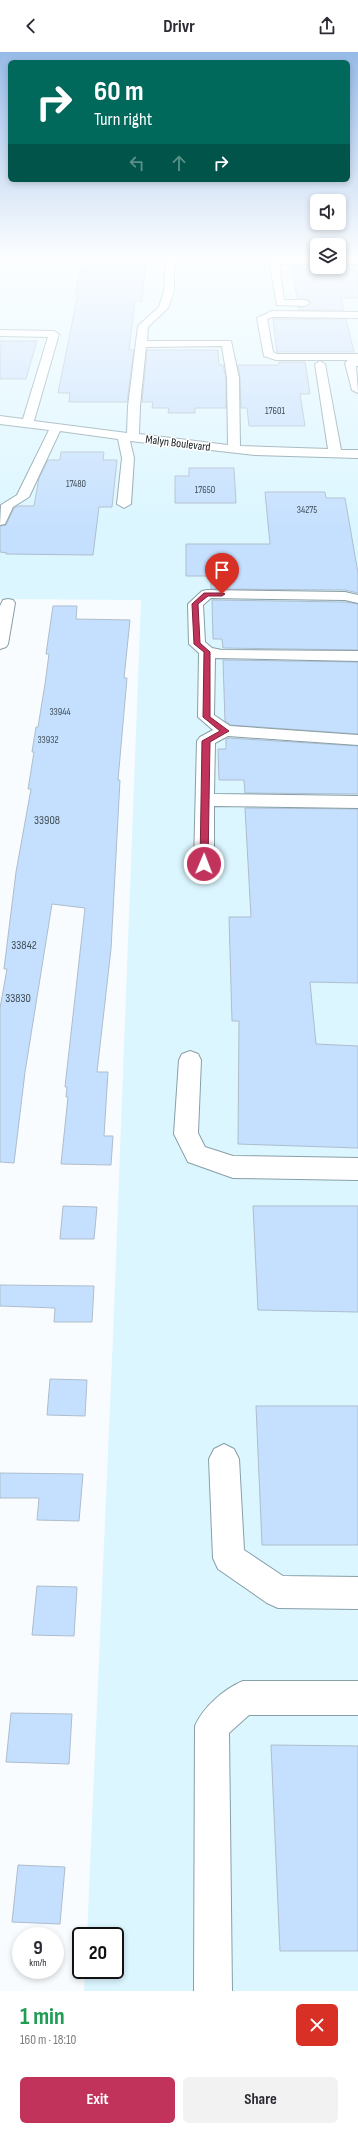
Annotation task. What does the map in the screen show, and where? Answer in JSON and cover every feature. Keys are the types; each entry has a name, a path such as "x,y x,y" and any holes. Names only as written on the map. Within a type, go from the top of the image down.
{"street":[{"path":"28,424 50,348"},
{"path":"124,504 128,458 128,437 134,406 140,348"},
{"path":"228,348 233,378 232,413 234,449"},
{"path":"267,348 268,354 276,357 358,357"},
{"path":"358,363 350,363 358,390"},
{"path":"320,364 335,453"},
{"name":"Malyn Boulevard","path":"0,420 234,449 358,454"},
{"path":"0,521 8,505 22,497 56,427"},
{"path":"358,599 345,596 206,594 195,604 197,644 207,652 222,655 358,656"},
{"path":"0,644 8,603"},
{"path":"207,652 206,717 225,731 264,735 358,740"},
{"path":"204,864 206,741 225,731"},
{"path":"205,800 358,802"},
{"path":"190,1060 186,1134 197,1155 233,1167 358,1169"},
{"path":"224,1459 229,1558 278,1592 358,1593"},
{"path":"214,1991 212,1726 242,1698 358,1698"}],"shaded area":[{"path":"0,348 358,348 358,1991 84,1991 85,1979 124,1979 124,1927 87,1927 113,1336 141,600 0,599"}],"building":[{"path":"0,348 35,348 26,379 0,379"},
{"path":"67,348 129,348 129,350 134,350 127,402 69,402 70,393 58,393"},
{"path":"277,348 353,348 354,352 277,352"},
{"path":"147,350 218,350 219,365 223,365 226,378 226,408 195,408 195,413 168,413 169,408 152,408 153,402 142,402"},
{"path":"279,362 305,362 310,394 300,394 305,426 249,426 247,408 241,408 238,365 279,365"},
{"path":"61,452 104,452 103,460 117,460 112,507 99,507 93,555 6,554 7,553 0,552 0,526 6,525 14,508 18,506 34,506 39,478 48,460 60,460"},
{"path":"189,468 234,468 236,503 175,503 175,476 189,476"},
{"path":"265,492 325,492 326,498 345,498 358,573 358,593 345,590 211,589 211,576 186,576 186,544 270,544"},
{"path":"212,600 345,602 358,604 358,650 223,648 222,639 213,639"},
{"path":"53,606 77,606 76,619 130,620 124,678 127,678 118,780 120,780 111,949 97,1072 108,1072 104,1136 113,1136 111,1165 61,1164 68,1097 66,1097 67,1087 65,1087 85,908 52,904 25,1072 14,1163 0,1162 0,1008 7,969 4,969 16,872 31,789 28,789 34,752 32,752 36,727 38,727 49,654 46,654"},
{"path":"223,660 358,662 358,734 231,725 225,721"},
{"path":"226,739 358,746 358,794 245,793 244,780 219,780 218,749 226,749"},
{"path":"245,808 358,809 358,983 310,982 316,1044 358,1046 358,1148 238,1144 239,1021 232,1021 229,917 251,917"},
{"path":"63,1206 97,1207 94,1239 60,1239"},
{"path":"253,1206 358,1206 358,1312 258,1310"},
{"path":"0,1285 94,1286 92,1322 54,1322 55,1308 0,1306"},
{"path":"50,1379 87,1380 85,1416 47,1415"},
{"path":"256,1406 358,1406 358,1545 262,1545"},
{"path":"0,1473 83,1474 79,1521 37,1520 39,1498 0,1498"},
{"path":"37,1586 77,1587 74,1636 32,1635"},
{"path":"11,1713 72,1714 69,1764 6,1762"},
{"path":"271,1745 358,1746 358,1951 280,1951"},
{"path":"18,1865 65,1867 60,1924 12,1922"}],"route":[{"path":"204,864 206,741 225,731 206,717 207,652 197,644 195,604 206,594 222,594"}]}
